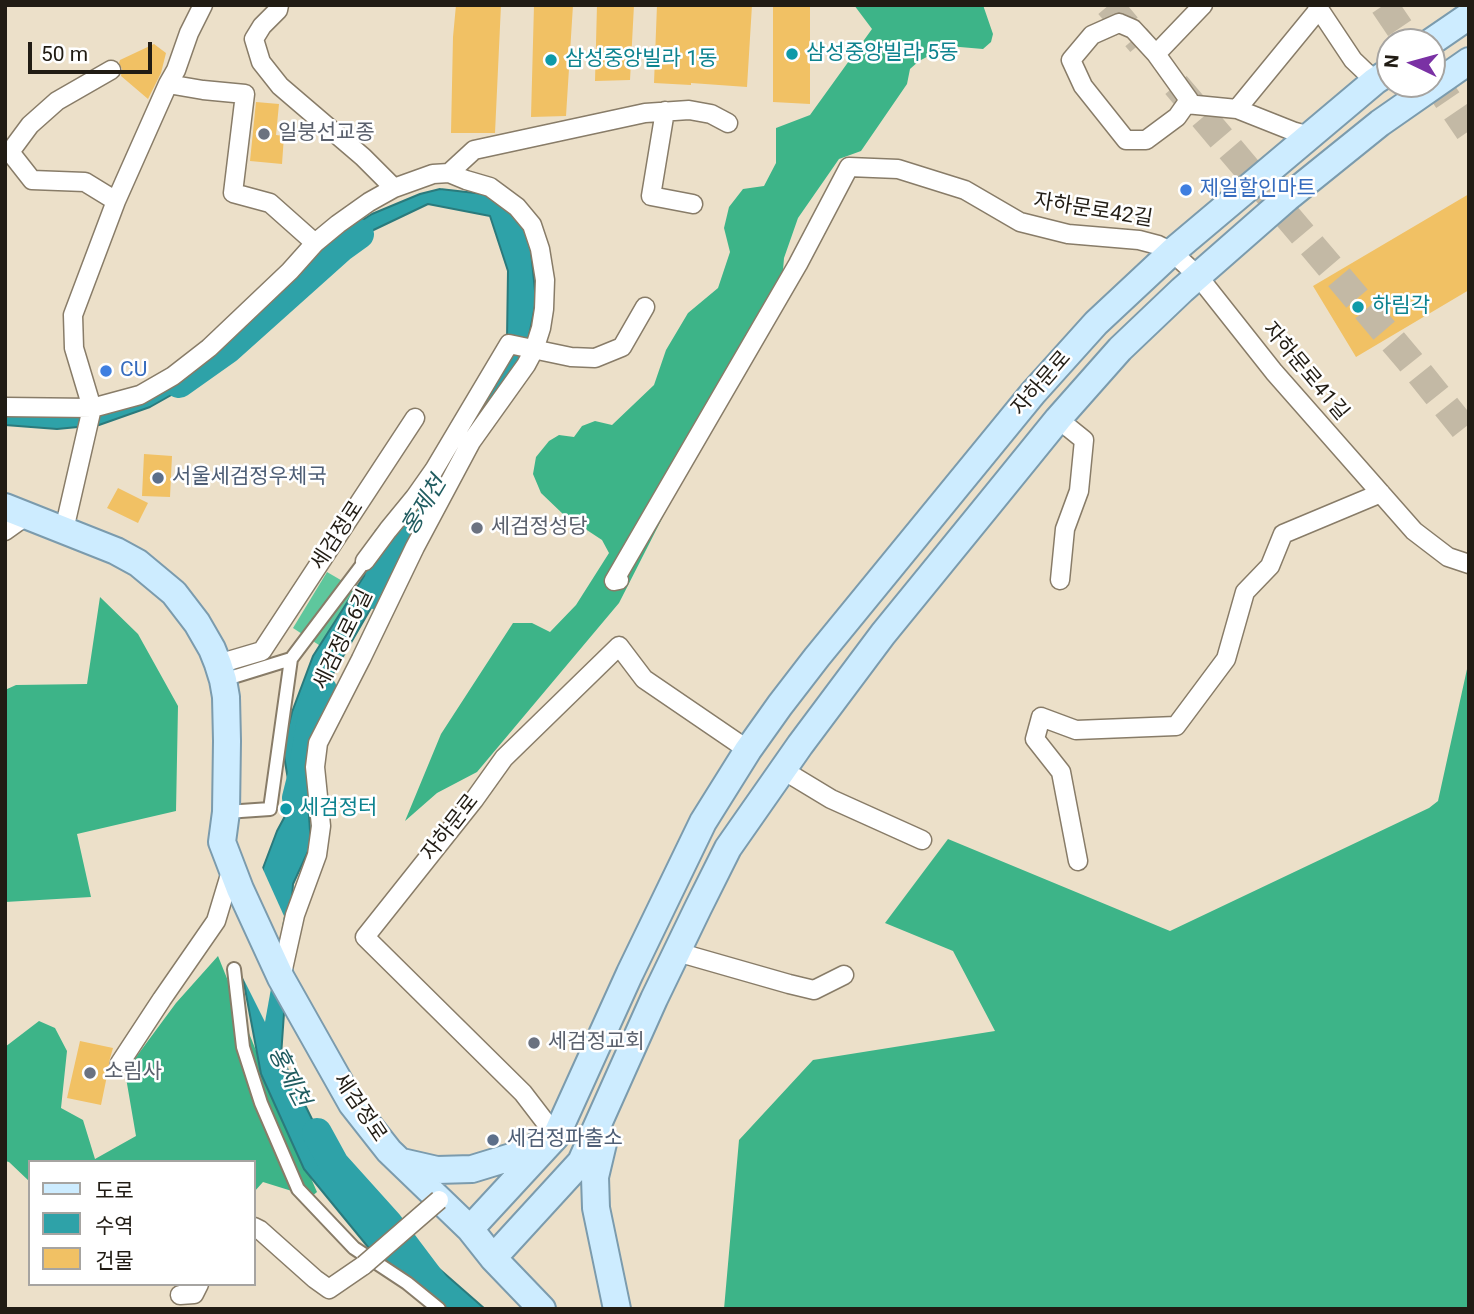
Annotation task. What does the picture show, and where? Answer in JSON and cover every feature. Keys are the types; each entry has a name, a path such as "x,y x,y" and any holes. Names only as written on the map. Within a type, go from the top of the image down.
{"main road":[{"path":"1446,32 1469,16"},
{"name":"자하문로","path":"493,1258 581,1162 728,848 883,634 1058,419 1120,349 1287,198 1380,123 1469,61"},
{"name":"자하문로","path":"470,1230 556,1136 703,822 748,750 817,657 1033,393 1096,323 1172,252 1376,81"},
{"name":"세검정로","path":"12,518 64,530 116,551 138,563 158,579 188,609 205,636 221,672 227,719 226,812 222,842 278,972 352,1104 389,1151 470,1230 542,1309"},
{"path":"612,1304 596,1208 595,1177 616,1087"},
{"path":"400,1162 437,1170 472,1169 521,1154 556,1136"}],"street":[{"path":"64,530 92,408 74,348 73,315 116,201 203,5"},
{"path":"279,5 278,10 262,26 254,39 261,62 280,86 363,157 394,188"},
{"path":"1156,54 1203,5"},
{"path":"1237,109 1318,7 1353,60 1376,73"},
{"path":"1119,23 1133,29 1156,54 1189,100 1177,117 1146,141 1125,140 1083,86 1072,60 1092,35 1119,23"},
{"path":"111,70 57,101 7,150 32,180 85,182 116,201"},
{"path":"168,84 245,94 233,193 270,203 315,243"},
{"path":"1186,104 1237,109 1310,136"},
{"path":"5,407 92,408 140,395 173,376 209,348 290,271 315,243 338,224 394,188 433,174 449,173 474,150 645,113 689,110 711,114 727,123"},
{"path":"665,111 651,196 693,204"},
{"name":"자하문로42길","path":"619,580 614,581 798,264 849,167 898,170 965,190 1020,222 1068,234 1139,240 1172,252"},
{"name":"세검정로6길","path":"278,972 317,855 321,826 315,767 317,743 471,442 534,350 541,328 545,280 540,249 532,225 517,207 490,187 449,173"},
{"name":"자하문로41길","path":"1172,252 1198,276 1274,372 1414,531 1448,557 1469,564"},
{"path":"226,812 270,809 291,659 434,470 509,344 570,357 595,358 622,347 645,307"},
{"name":"세검정로","path":"221,672 262,651 415,418"},
{"name":"자하문로","path":"1058,419 1084,440 1079,491 1065,529 1060,580"},
{"path":"1077,861 1061,772 1035,739 1041,717 1076,730 1176,726 1226,659 1245,592 1270,566 1283,534 1381,493"},
{"name":"자하문로","path":"556,1136 523,1093 365,937 505,758 619,646 644,679 748,750"},
{"path":"221,672 291,659"},
{"path":"783,770 831,799 922,840"},
{"path":"120,1063 216,921 236,878"},
{"path":"677,952 814,990 844,975"},
{"path":"234,968 243,1047 261,1103 298,1189 354,1248 407,1283 439,1309"},
{"path":"256,1228 329,1289 364,1265 439,1200"},
{"path":"180,1294 194,1294 198,1286"}],"green space":[{"path":"854,5 983,5 993,34 991,42 983,49 948,46 919,61 910,69 907,84 861,151 839,159 798,218 784,258 782,283 619,603 477,772 437,793 405,821 441,734 513,623 532,623 550,632 576,605 609,553 602,540 564,515 541,493 533,474 536,457 549,441 559,435 574,437 582,426 595,421 612,425 654,385 666,350 688,313 718,288 730,252 724,228 729,207 743,189 764,186 776,163 776,128 810,115 872,29"},
{"path":"327,572 363,593 328,651 293,628"},
{"path":"100,597 138,634 178,706 176,811 77,834 91,897 5,902 5,690 16,685 87,684"},
{"path":"1469,660 1469,1309 724,1309 739,1140 813,1060 995,1031 953,951 885,923 948,839 1170,931 1429,808 1438,801"},
{"path":"218,956 317,1192 311,1197 263,1182 256,1190 256,1160 28,1160 28,1180 5,1161 5,1047 39,1021 55,1028 67,1051 61,1108 83,1120 95,1159 136,1136 125,1072 176,1003"}],"water":[{"name":"홍제천","path":"440,189 484,194 518,215 530,241 536,301 527,346 494,403 419,508 397,530 390,575 334,672 304,743 311,845 293,884 281,1056 334,1164 388,1224 485,1309 450,1309 368,1247 304,1169 261,1074 243,978 263,868 277,831 292,803 283,750 292,712 313,656 364,576 375,532 427,468 507,339 508,271 490,216 428,204 363,235 311,270 242,329 182,389 150,407 99,425 57,429 5,425 5,413 127,397 176,370 312,252 372,214 420,194"}],"pier":[{"path":"261,865 284,916 265,1022 241,974"}],"building":[{"path":"456,5 501,5 495,133 451,133"},
{"name":"삼성중앙빌라 1동","path":"534,5 573,5 566,116 531,117"},
{"path":"597,5 634,5 630,80 595,81"},
{"path":"657,5 752,5 747,87 654,83"},
{"name":"삼성중앙빌라 5동","path":"773,5 810,5 810,104 773,102"},
{"path":"154,44 166,53 161,73 148,99 121,76 119,63 120,60"},
{"path":"256,102 279,104 276,135 284,136 282,164 250,161"},
{"path":"1469,194 1469,290 1356,357 1313,286"},
{"path":"144,454 172,456 170,497 142,496"},
{"path":"118,488 148,503 138,523 107,508"},
{"name":"소림사","path":"80,1041 113,1048 101,1105 67,1098"}],"waterway":[{"name":"홍제천","path":"179,383 227,349 359,234"},
{"name":"홍제천","path":"374,594 469,432"},
{"name":"홍제천","path":"297,798 315,703 322,690"},
{"name":"홍제천","path":"317,1133 334,1164 388,1224 452,1309"}],"tunnel":[{"path":"1109,5 1141,43"},
{"path":"1384,5 1400,28"},
{"path":"1176,85 1409,360 1469,435"},
{"path":"1446,97 1469,131"}],"place":[{"name":"삼성중앙빌라 5동","path":"792,54"},
{"name":"삼성중앙빌라 1동","path":"551,60"},
{"name":"일붕선교종","path":"264,134"},
{"name":"제일할인마트","path":"1186,190"},
{"name":"하림각","path":"1358,307"},
{"name":"CU","path":"106,371"},
{"name":"서울세검정우체국","path":"158,478"},
{"name":"세검정성당","path":"477,528"},
{"name":"세검정터","path":"286,809"},
{"name":"세검정교회","path":"534,1043"},
{"name":"소림사","path":"90,1073"},
{"name":"세검정파출소","path":"493,1140"}]}
